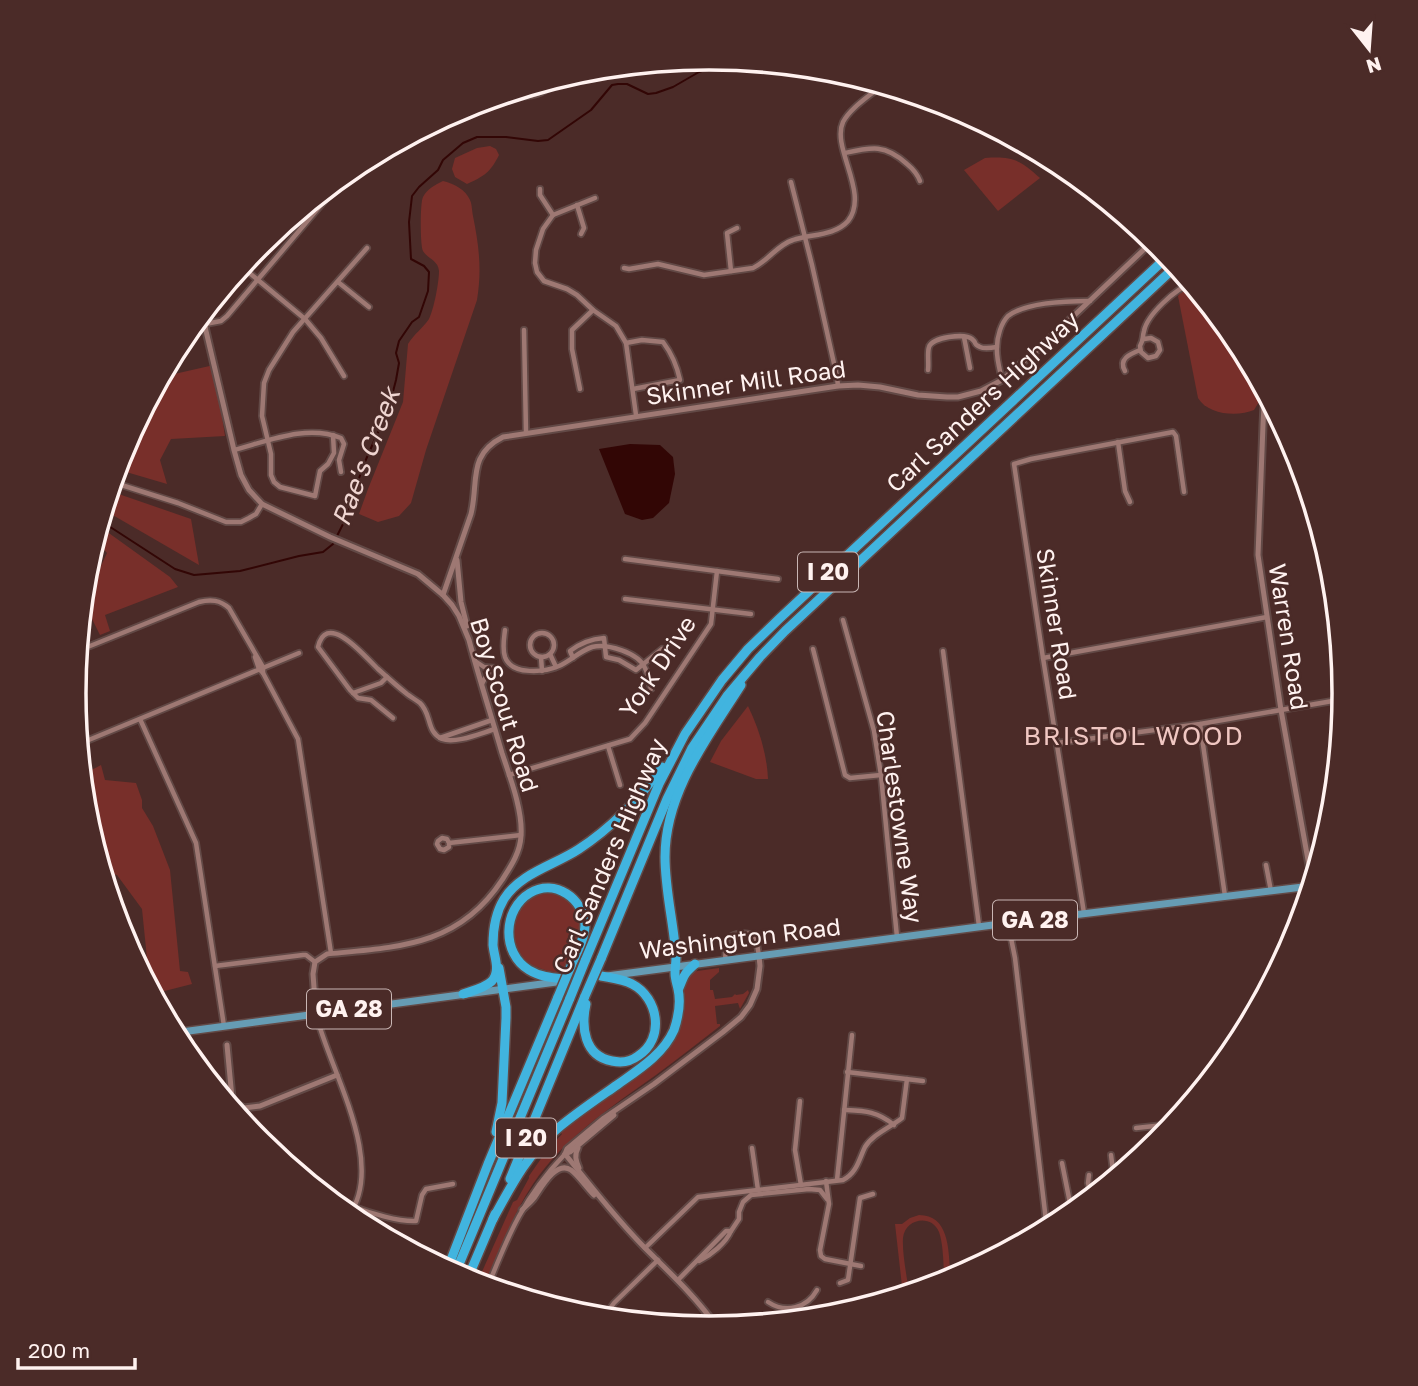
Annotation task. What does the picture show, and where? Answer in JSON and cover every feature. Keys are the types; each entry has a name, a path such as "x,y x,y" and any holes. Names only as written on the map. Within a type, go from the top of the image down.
{"highway":[{"name":"Carl Sanders Highway","path":"459,1264 659,784 685,734 722,680 763,634 1160,263"},
{"name":"Carl Sanders Highway","path":"472,1269 667,799 708,723 760,657 802,615 1169,273"},
{"path":"493,1219 520,1170 542,1143 574,1115 643,1066 668,1042 679,1011 676,958 665,867 665,843 670,818 698,753 760,657"},
{"path":"463,994 486,985 495,975 497,968 493,946 494,928 501,905 513,887 567,856 601,832 642,793 685,734"},
{"path":"451,1260 488,1164 558,996 571,966 584,932 580,907 570,895 545,888 530,893 517,905 511,918 508,937 512,949 519,961 533,972 545,976 572,980"},
{"path":"488,1164 502,1103 506,1018 494,928"},
{"path":"679,990 684,974 695,964"},
{"path":"587,996 584,1030 594,1052 610,1061 624,1062 634,1059 646,1049 653,1038 656,1024 654,1009 646,995 630,983 601,976"}],"main road":[{"name":"Washington Road","path":"186,1031 1301,886"}],"street":[{"path":"624,268 658,264 705,275 754,268 793,240 835,230 849,220 855,203 841,136 844,121 874,92"},
{"path":"845,153 870,147 885,149 903,160 920,181"},
{"path":"791,182 838,386"},
{"path":"540,189 540,195 553,215"},
{"path":"595,198 553,215 543,229 535,262 537,272 544,281 577,295 616,326 626,343 636,415"},
{"path":"577,205 584,228 582,234"},
{"path":"207,324 221,321 227,316 317,210"},
{"path":"732,271 727,233 737,228"},
{"path":"333,435 334,453 320,471 315,496 280,487 271,475 272,463 262,416 264,383 293,332 367,248"},
{"name":"Skinner Mill Road","path":"443,595 473,504 476,468 486,448 494,441 527,432 838,386 862,385 918,395 958,397 981,391 1002,380 1146,248"},
{"path":"249,273 304,319 321,338 344,376"},
{"path":"338,282 369,307"},
{"path":"1144,339 1157,340 1159,353 1153,358 1148,358 1140,350 1145,327 1158,308 1182,288"},
{"path":"1002,380 997,348 1002,324 1007,317 1030,307 1090,301"},
{"path":"580,389 572,349 572,330 593,310"},
{"name":"Boy Scout Road","path":"205,327 234,450 249,490 262,504 330,537 418,574 443,595 459,616 469,639 509,775 522,835"},
{"path":"524,330 527,432"},
{"path":"964,337 970,368"},
{"path":"928,370 929,347 937,340 969,337 982,348 997,348"},
{"path":"626,343 642,340 663,342 677,367 680,380 633,389"},
{"path":"1125,371 1123,361 1140,350"},
{"name":"Warren Road","path":"1264,409 1258,555 1281,710 1308,863"},
{"path":"234,450 313,432 333,435 341,438 344,444 338,460 341,472"},
{"path":"1130,502 1125,491 1118,442 1173,432 1176,436 1184,492"},
{"name":"Skinner Road","path":"1084,914 1014,464 1118,442"},
{"path":"122,485 226,522 241,522 249,518 256,514 262,504"},
{"path":"457,557 461,602 469,639"},
{"path":"625,559 778,579"},
{"name":"York Drive","path":"509,775 630,739 645,723 711,624 717,571"},
{"path":"625,598 751,614"},
{"path":"88,647 199,602 211,600 229,608 298,739 331,954"},
{"path":"1043,658 1267,617"},
{"name":"Charlestowne Way","path":"843,620 874,731 897,937"},
{"path":"505,630 506,659 512,666 522,670 542,671 556,667 593,647 604,647 625,652 640,661 651,689"},
{"path":"393,718 371,700 358,698 353,693 318,647 325,635 330,632 346,639 365,654 387,677 420,703 432,731 440,737 453,741 495,729"},
{"path":"539,633 549,635 554,647 550,653 541,657 534,654 530,646 533,637 539,633"},
{"path":"573,658 570,651 573,648 604,638 606,657 636,670 663,649"},
{"path":"813,649 845,775 850,778 881,775"},
{"path":"943,651 979,927"},
{"path":"88,741 299,653"},
{"path":"550,653 556,667"},
{"path":"541,657 542,671"},
{"path":"475,661 484,667 512,666"},
{"path":"482,685 485,678 496,668"},
{"path":"353,693 381,683 387,677"},
{"path":"1057,743 1332,701"},
{"path":"141,719 196,844 224,1026"},
{"path":"440,737 492,720"},
{"path":"1200,723 1225,896"},
{"path":"608,746 620,785"},
{"path":"355,1205 360,1189 360,1154 353,1120 316,1014 313,974 315,962 323,955 421,941 445,933 479,909 498,885 514,860 522,835 449,843"},
{"path":"1266,865 1271,891"},
{"path":"1008,923 1015,957 1045,1217"},
{"path":"492,1277 522,1210 545,1175 567,1149 604,1118 723,1032 741,1017 750,1005 757,989 760,966 755,938 744,933 727,939 725,961"},
{"path":"215,966 303,955 315,962"},
{"path":"837,1180 852,1035"},
{"path":"227,1045 231,1092"},
{"path":"847,1072 923,1081"},
{"path":"244,1108 260,1106 337,1075"},
{"path":"645,1248 698,1197 843,1180 851,1176 866,1145 902,1118 907,1079"},
{"path":"800,1101 795,1150 800,1185"},
{"path":"565,1154 622,1106"},
{"path":"844,1110 876,1113 894,1125"},
{"path":"1136,1128 1157,1126"},
{"path":"581,1143 576,1151 581,1174"},
{"path":"752,1148 758,1190"},
{"path":"565,1154 603,1201 709,1316"},
{"path":"1111,1155 1113,1167"},
{"path":"1062,1163 1069,1200"},
{"path":"522,1210 556,1171 562,1168 573,1172 593,1195 603,1201"},
{"path":"1089,1175 1089,1186"},
{"path":"825,1181 829,1204 823,1228 821,1256 861,1266"},
{"path":"361,1209 408,1222 416,1221 426,1189 453,1184"},
{"path":"678,1279 728,1237 739,1219 743,1202 751,1195 809,1189 820,1190 827,1199"},
{"path":"841,1283 848,1280 852,1265 860,1198 873,1194"},
{"path":"610,1308 658,1260"},
{"path":"768,1301 790,1311 805,1304 817,1290"}],"shaded area":[{"path":"490,146 496,149 499,155 486,173 467,184 455,177 452,169 455,158 477,148"},
{"path":"985,158 1016,160 1040,178 998,211 964,170"},
{"path":"443,181 462,190 471,202 479,258 477,300 426,450 411,503 399,516 378,522 359,514 403,402 408,344 429,319 434,302 439,271 437,264 423,251 421,207 427,192"},
{"path":"1184,291 1227,347 1259,401 1254,410 1224,413 1209,408 1198,398 1178,296"},
{"path":"214,365 225,436 171,439 160,460 167,484 127,472 150,417 173,374"},
{"path":"630,444 660,445 673,457 675,474 669,503 653,518 642,520 625,514 599,449"},
{"path":"119,494 191,519 199,565 112,515"},
{"path":"107,532 170,577 178,587 105,615 110,631 100,635 90,620 98,573 107,553 103,549"},
{"path":"748,706 762,742 768,779 756,779 710,762 721,741"},
{"path":"101,765 105,780 136,783 142,808 153,826 170,870 180,971 188,972 192,984 162,992 150,969 142,909 117,875 113,874 98,815 91,770"},
{"path":"543,892 567,898 578,913 579,938 564,971 550,971 529,963 514,943 515,918 521,907 530,898"},
{"path":"719,968 719,972 710,980 710,990 713,990 715,999 743,994 748,990 749,993 740,1009 738,1003 715,1006 717,1024 720,1026 605,1111 559,1152 545,1167 519,1208 489,1276 482,1273 513,1202 517,1200 547,1150 562,1134 559,1131 652,1063 683,1005 683,984 690,972"},
{"path":"919,1215 930,1217 943,1229 950,1268 944,1270 943,1250 936,1226 925,1221 913,1223 908,1226 903,1238 908,1283 902,1285 895,1224 902,1224"}],"waterway":[{"name":"Rae's Creek","path":"109,526 175,569 194,575 240,571 323,552 333,544 343,524 364,464 389,407 399,363 396,353 399,341 412,322 419,317 428,291 429,272 411,259 409,222 412,196 419,187 438,170 443,160 463,143 477,137 548,140 591,110 612,85 627,84 648,94 656,93 705,70"}],"district":[{"name":"BRISTOL WOOD","path":"1134,736"}]}
